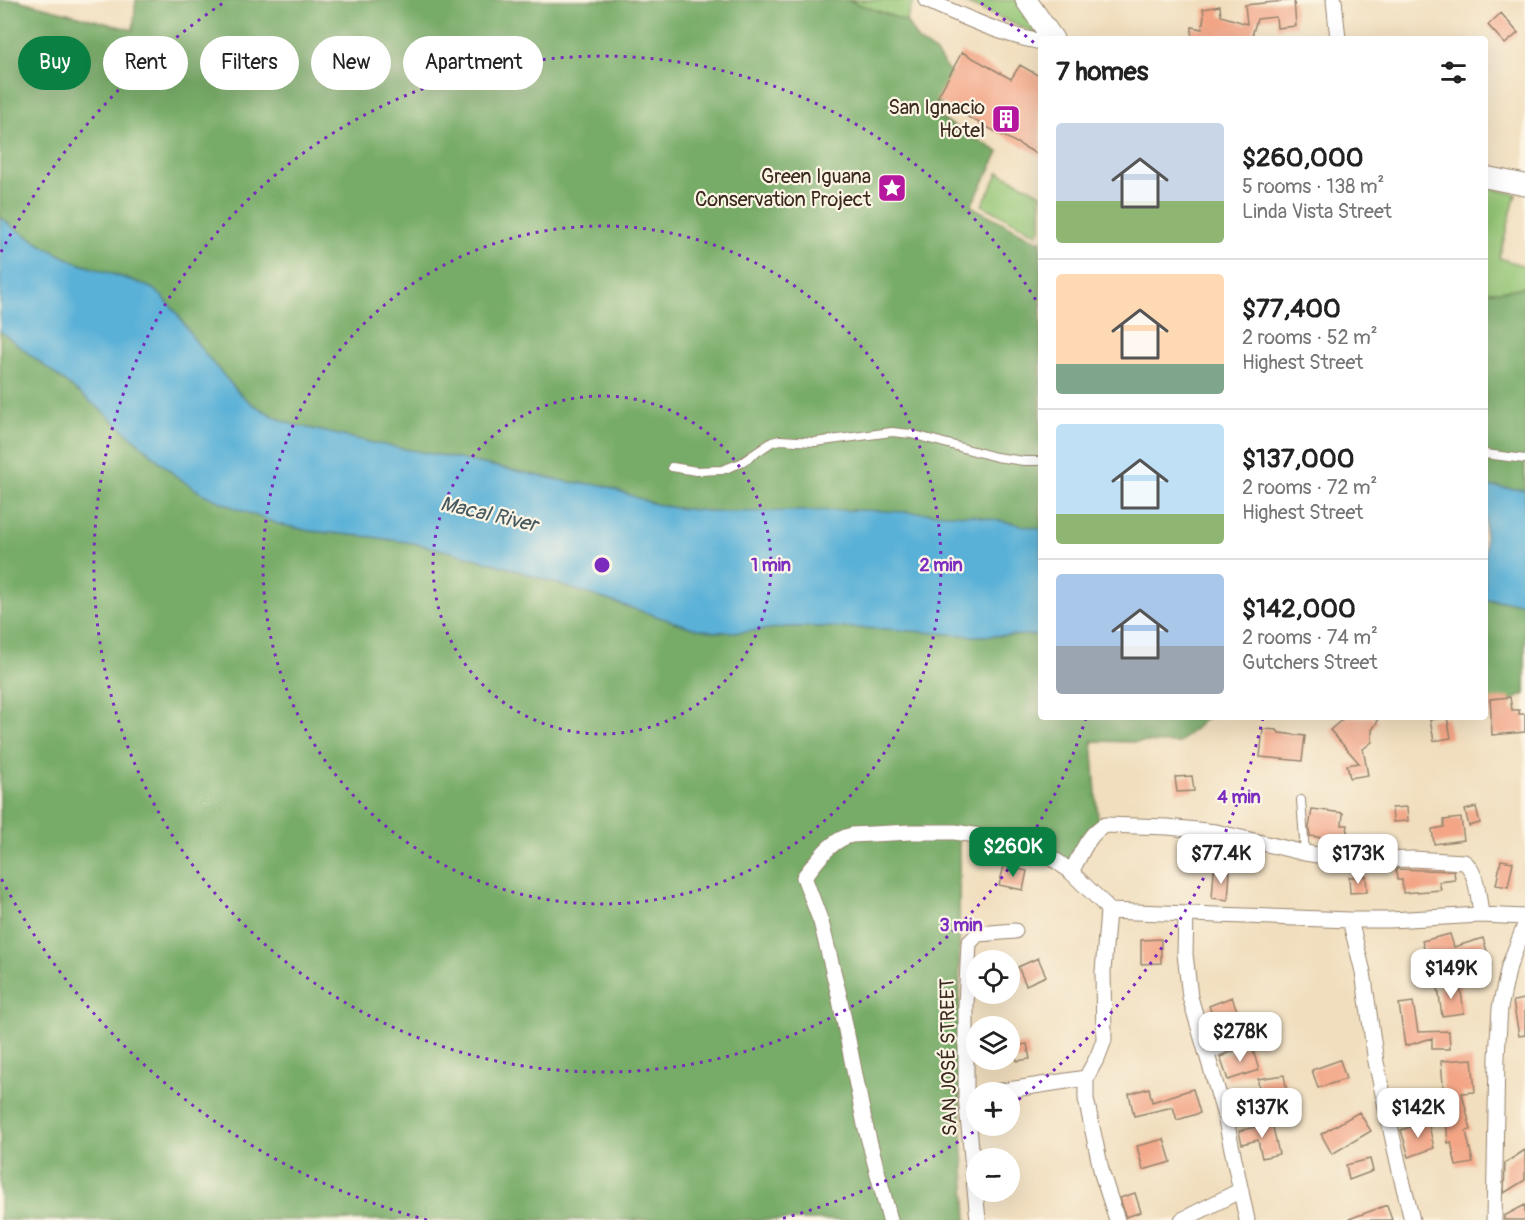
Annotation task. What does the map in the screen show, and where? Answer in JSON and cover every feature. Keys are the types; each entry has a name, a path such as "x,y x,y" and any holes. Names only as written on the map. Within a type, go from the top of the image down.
{"main road":[{"path":"1026,0 1051,36"},
{"path":"1488,178 1525,185"}],"street":[{"path":"926,0 966,18 1038,41"},
{"path":"1334,0 1338,36"},
{"path":"1071,872 1097,829 1105,825 1168,827 1216,832 1330,857 1464,862 1470,865 1473,872 1481,915"},
{"path":"890,1220 865,1125 839,995 821,922 804,877 824,853 843,837 911,832 955,832 993,838 1042,854 1071,872 1104,904 1108,911 1102,971 1104,1041 1086,1077 1086,1099 1102,1174 1117,1220"},
{"path":"1108,911 1350,920 1481,915 1525,917"},
{"path":"1186,914 1187,979 1225,1116 1247,1220"},
{"path":"1350,920 1363,972 1376,1062 1412,1220"},
{"path":"1494,1220 1500,1008 1509,966 1525,925"},
{"name":"SAN JOSÉ STREET","path":"970,1082 966,1005 969,943 978,934 1015,932"},
{"path":"1020,1088 1086,1077"},
{"name":"SAN JOSÉ STREET","path":"973,1136 978,1220"},
{"path":"1182,1220 1241,1190"}],"lane":[{"path":"672,467 696,471 722,470 741,463 772,442 780,440 814,442 892,432 911,434 996,457 1038,461"},
{"path":"1488,454 1525,459"},
{"path":"1301,801 1305,853"},
{"path":"1207,1056 1254,1036"}],"green space":[{"path":"0,0 17,0 133,30 136,0 847,0 906,21 918,41 935,52 954,78 935,115 999,152 971,206 1038,241 1038,529 675,508 651,503 603,485 568,482 291,424 252,404 239,393 194,339 140,283 77,263 14,228 0,217"},
{"path":"847,0 914,0 906,21"},
{"path":"959,0 1027,0 1047,36 1042,36"},
{"path":"999,172 1038,192 1038,232 1037,234 982,205"},
{"path":"1488,188 1516,194 1499,258 1525,266 1525,287 1488,291"},
{"path":"1525,287 1525,490 1488,486 1488,291"},
{"path":"0,331 106,414 176,476 278,524 310,531 413,543 456,553 693,628 716,632 742,632 787,627 828,627 974,636 1038,635 1038,720 1204,720 1179,743 1092,741 1098,819 1068,862 959,832 960,1099 967,1220 0,1220"},
{"path":"1488,600 1525,603 1525,694 1495,709 1488,709"}],"water":[{"name":"Macal River","path":"0,217 45,247 77,263 153,289 176,312 211,361 239,393 252,404 291,424 568,482 603,485 651,503 675,508 718,512 863,510 972,515 1038,528 1038,635 974,636 828,627 787,627 742,632 716,632 693,628 456,553 413,543 310,531 278,524 203,494 176,476 106,414 0,331"},
{"path":"1488,486 1525,490 1525,603 1488,599"}],"building":[{"path":"1294,0 1296,26 1277,28 1276,17 1257,19 1252,36 1191,36 1192,27 1202,29 1203,9 1220,6 1221,16 1247,24 1245,5"},
{"path":"1501,13 1518,33 1505,44 1488,25"},
{"name":"San Ignacio Hotel","path":"962,52 1011,79 1020,65 1038,75 1038,154 936,100"},
{"path":"1510,697 1512,710 1519,710 1519,714 1525,714 1525,732 1492,735 1490,699"},
{"path":"1342,720 1378,721 1372,730 1372,742 1363,749 1368,775 1350,778 1347,765 1359,763 1330,730"},
{"path":"1430,720 1448,720 1451,738 1434,741"},
{"path":"1263,729 1305,736 1302,761 1260,757"},
{"path":"1192,776 1194,791 1177,792 1175,777"},
{"path":"1407,807 1408,821 1393,822 1392,808"},
{"path":"1476,807 1480,823 1469,826 1465,810"},
{"path":"1312,809 1343,813 1342,825 1348,825 1345,846 1330,844 1331,839 1310,836"},
{"path":"1461,818 1464,840 1434,844 1432,829 1444,827 1444,820"},
{"path":"1501,860 1513,862 1508,887 1496,885"},
{"path":"1004,866 1027,871 1023,890 999,885"},
{"path":"1396,869 1454,871 1455,880 1439,882 1441,890 1403,893 1402,880 1397,880"},
{"path":"1214,870 1230,872 1228,900 1212,898"},
{"path":"1366,876 1367,892 1350,893 1349,877"},
{"path":"1450,934 1454,947 1483,938 1491,965 1465,973 1462,961 1430,970 1422,941"},
{"path":"1161,939 1161,963 1141,964 1141,940"},
{"path":"1038,958 1046,976 1026,985 1020,966"},
{"path":"1460,984 1464,1013 1442,1016 1438,988"},
{"path":"1232,997 1245,1033 1223,1043 1209,1006"},
{"path":"1525,999 1525,1035 1519,1036 1513,1001"},
{"path":"1413,1002 1418,1032 1449,1031 1450,1049 1432,1049 1432,1038 1405,1046 1399,1004"},
{"path":"1027,1044 1030,1059 1020,1061 1020,1045"},
{"path":"1249,1044 1259,1070 1228,1080 1220,1057"},
{"path":"1472,1059 1475,1092 1462,1093 1471,1130 1466,1131 1473,1163 1456,1166 1451,1142 1448,1143 1441,1061"},
{"path":"1340,1060 1346,1079 1318,1088 1312,1070"},
{"path":"1284,1075 1288,1099 1260,1105 1258,1079"},
{"path":"1149,1088 1152,1102 1193,1089 1200,1113 1177,1120 1173,1107 1134,1116 1129,1094"},
{"path":"1359,1112 1371,1131 1332,1154 1321,1134"},
{"path":"1428,1121 1434,1148 1409,1157 1401,1130"},
{"path":"1272,1123 1279,1154 1262,1158 1258,1140 1242,1144 1239,1131"},
{"path":"1164,1139 1171,1162 1143,1170 1137,1146"},
{"path":"1525,1150 1525,1180 1504,1193 1505,1163"},
{"path":"1370,1159 1373,1171 1349,1180 1346,1165"},
{"path":"1135,1193 1141,1212 1126,1217 1120,1198"},
{"path":"1387,1205 1392,1220 1349,1220 1349,1219"},
{"path":"1525,1205 1525,1220 1504,1220 1504,1216"}],"place":[{"name":"San Ignacio Hotel","path":"1006,119"},
{"name":"Green Iguana Conservation Project","path":"892,188"}]}
